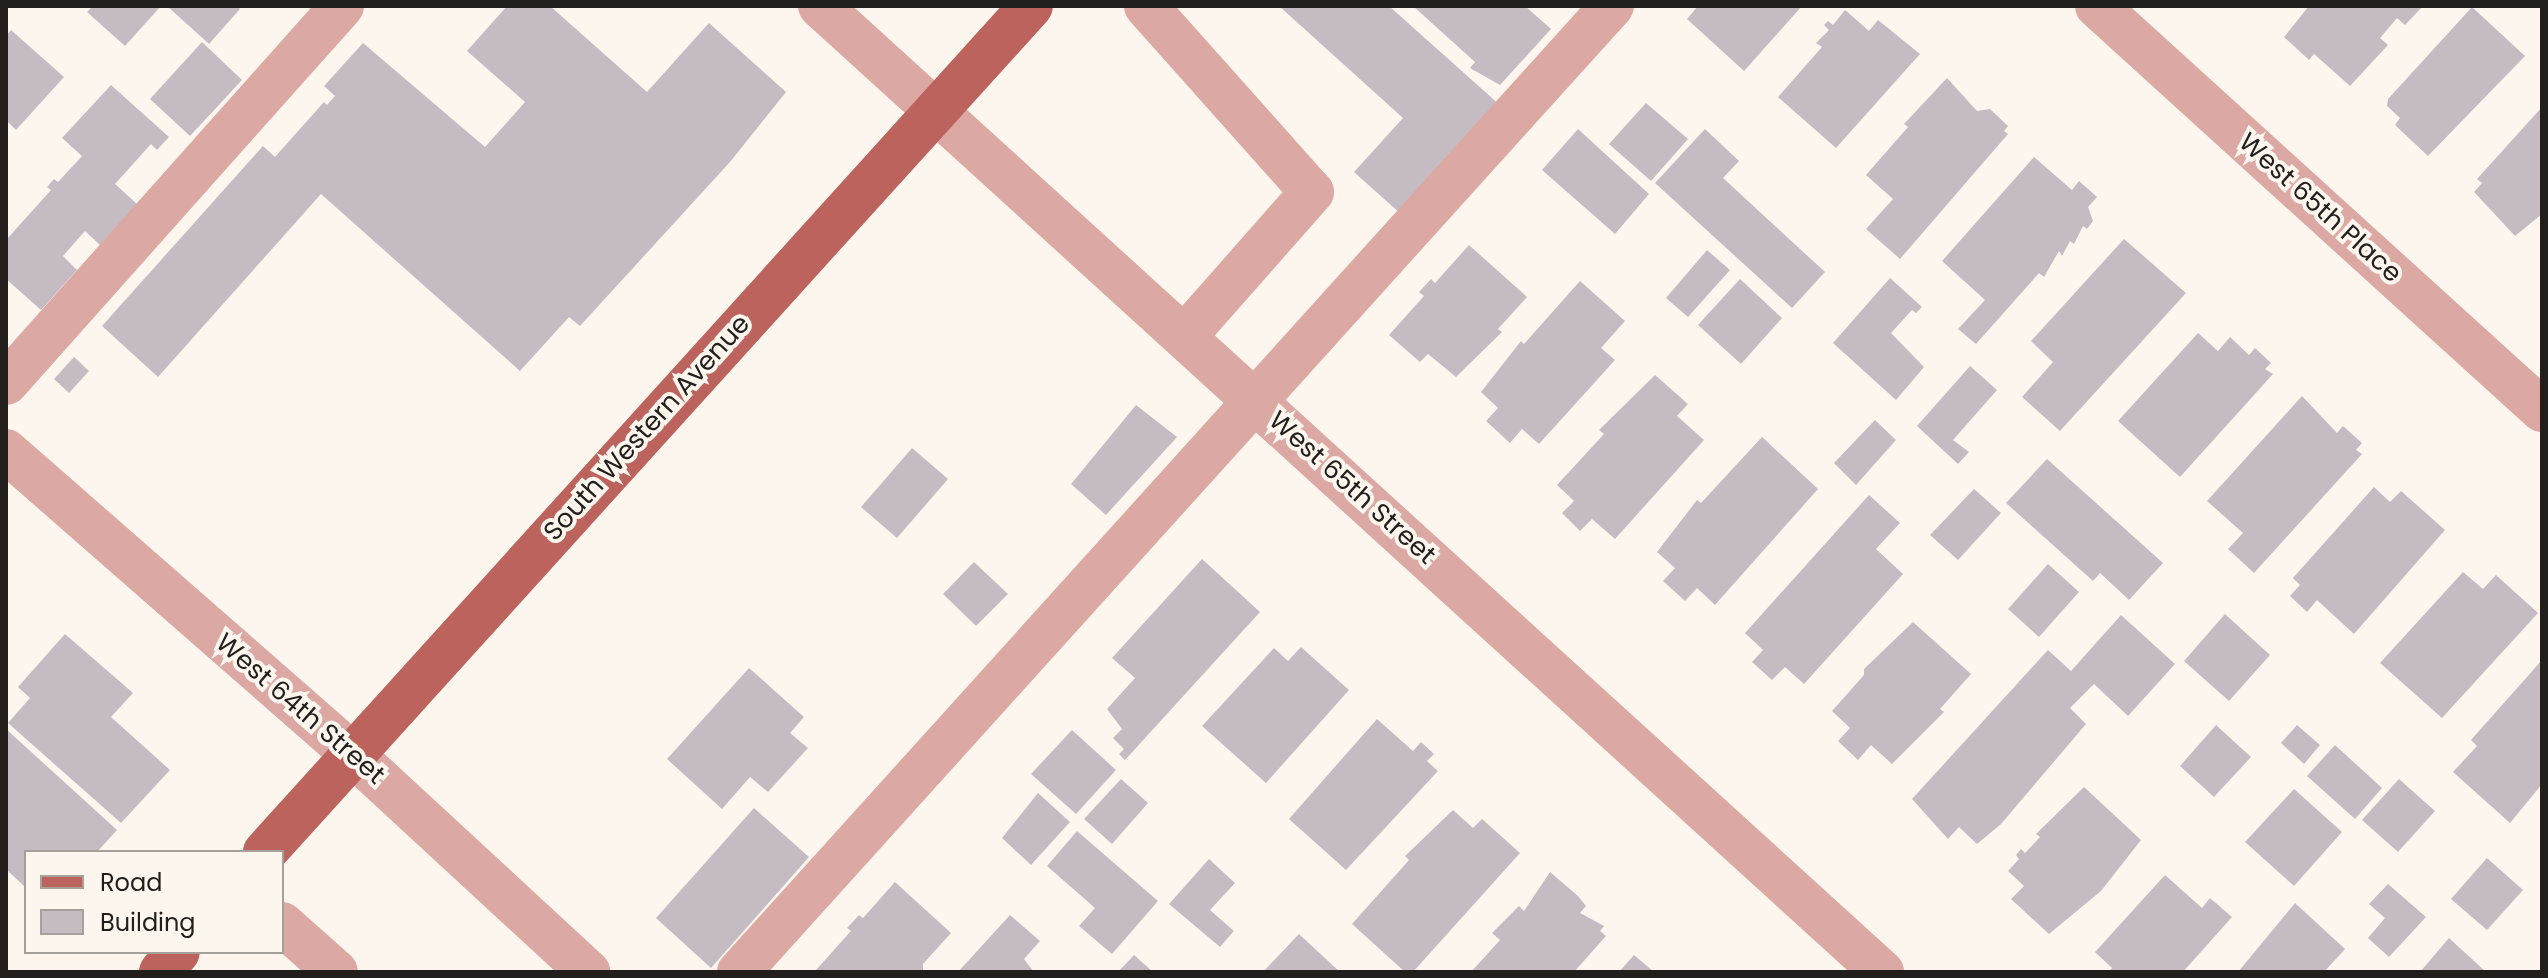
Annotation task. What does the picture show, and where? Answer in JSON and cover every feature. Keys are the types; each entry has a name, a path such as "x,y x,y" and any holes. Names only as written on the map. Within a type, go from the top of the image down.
{"main road":[{"name":"South Western Avenue","path":"267,850 351,753 1031,6"},
{"path":"161,972 176,954"}],"street":[{"path":"6,383 342,6"},
{"name":"West 65th Street","path":"820,6 1882,972"},
{"path":"1146,6 1312,192 1185,336"},
{"path":"739,972 1258,402 1612,6"},
{"name":"West 65th Place","path":"2097,6 2542,410"},
{"name":"West 64th Street","path":"6,451 351,753 588,972"},
{"path":"284,926 336,972"}],"building":[{"path":"93,6 161,6 125,46 87,12"},
{"path":"167,6 237,6 240,9 209,44"},
{"path":"507,6 550,6 647,92 709,23 786,92 730,162 580,326 569,317 520,371 321,194 158,377 102,326 263,146 275,157 324,102 327,105 335,96 324,86 363,43 485,147 525,102 467,51"},
{"path":"1279,6 1389,6 1501,106 1402,215 1354,172 1403,118"},
{"path":"1413,6 1525,6 1551,29 1500,85 1470,68 1475,62"},
{"path":"1698,6 1802,6 1744,71 1687,19"},
{"path":"2309,6 2423,6 2405,25 2397,18 2380,38 2388,45 2350,86 2314,54 2309,60 2284,37"},
{"path":"2472,7 2525,56 2428,156 2395,125 2400,118 2387,106 2388,99"},
{"path":"1845,10 1869,31 1878,20 1920,54 1836,148 1778,97 1822,47 1816,43 1829,30 1824,25 1828,21 1833,25"},
{"path":"11,30 64,77 16,130 6,120 6,36"},
{"path":"202,42 242,80 190,136 150,99"},
{"path":"1947,78 1977,111 1990,109 2008,126 2004,131 2008,134 1900,259 1866,229 1893,199 1866,175 1908,127 1904,124"},
{"path":"111,85 169,137 157,150 151,144 115,184 137,204 100,245 85,231 63,256 77,270 41,310 6,279 6,240 51,190 47,187 54,179 58,182 82,156 62,138"},
{"path":"1646,103 1688,139 1651,181 1609,144"},
{"path":"2542,107 2542,214 2515,236 2474,192 2482,183 2477,179"},
{"path":"1578,129 1649,194 1615,234 1542,170"},
{"path":"1705,129 1739,161 1723,178 1825,272 1792,308 1655,183"},
{"path":"2034,157 2072,190 2079,181 2097,197 2088,207 2093,221 2087,229 2083,226 2074,244 2070,241 2062,256 2059,251 2044,277 2039,273 1976,344 1958,329 1985,300 1942,261"},
{"path":"2124,239 2186,293 2060,431 2022,397 2053,362 2031,341"},
{"path":"1469,245 1527,297 1498,329 1502,332 1456,377 1428,354 1420,362 1389,335 1424,296 1419,292 1431,279 1435,283"},
{"path":"1707,250 1730,270 1688,317 1666,298"},
{"path":"1890,278 1922,307 1916,313 1912,310 1891,333 1924,367 1896,400 1833,343"},
{"path":"1740,279 1782,318 1741,364 1698,325"},
{"path":"1580,281 1625,321 1601,348 1615,360 1539,444 1522,429 1510,443 1486,421 1498,408 1481,392 1521,341 1524,344"},
{"path":"2198,333 2218,351 2230,337 2249,355 2255,348 2271,363 2265,369 2273,374 2180,477 2118,421"},
{"path":"74,357 89,371 69,393 54,379"},
{"path":"1970,366 1997,390 1953,440 1969,452 1958,464 1917,426"},
{"path":"1655,375 1688,404 1677,416 1704,440 1615,539 1592,519 1580,531 1562,513 1574,501 1557,485 1604,434 1599,430"},
{"path":"2302,396 2337,433 2343,426 2362,443 2356,450 2362,454 2254,573 2228,549 2243,533 2207,501"},
{"path":"1136,405 1177,437 1106,515 1071,484"},
{"path":"1875,420 1896,440 1856,485 1834,463"},
{"path":"1762,437 1818,489 1715,605 1697,588 1685,601 1663,581 1675,568 1657,552 1697,500 1701,503"},
{"path":"912,448 948,479 897,538 861,507"},
{"path":"2047,459 2163,563 2129,600 2100,573 2093,581 2006,503"},
{"path":"2374,487 2390,502 2401,491 2445,530 2354,634 2317,600 2307,612 2290,596 2300,585 2293,578"},
{"path":"1974,489 2001,513 1958,560 1930,535"},
{"path":"1869,495 1900,523 1876,549 1903,574 1804,684 1785,667 1772,680 1752,662 1763,650 1745,633"},
{"path":"1202,559 1260,612 1125,760 1119,754 1124,749 1113,738 1122,729 1107,709 1135,678 1112,658"},
{"path":"974,562 1008,594 976,626 943,594"},
{"path":"2048,564 2079,592 2039,637 2008,609"},
{"path":"2463,572 2483,589 2496,575 2538,613 2442,718 2380,663"},
{"path":"2225,614 2270,655 2229,701 2184,661"},
{"path":"2121,615 2175,664 2128,716 2094,684 2070,708 2086,724 2001,824 1977,844 1959,827 1948,839 1912,799 2048,650 2071,671"},
{"path":"1913,622 1971,674 1940,709 1944,712 1892,764 1871,745 1858,760 1838,741 1850,728 1832,711 1864,675 1864,669"},
{"path":"65,634 133,693 111,717 170,770 121,823 8,723 30,698 18,687"},
{"path":"1301,647 1349,690 1266,783 1202,726 1274,648 1288,661"},
{"path":"2542,660 2542,784 2510,823 2453,772 2477,746 2471,740"},
{"path":"749,668 804,717 790,733 808,748 768,792 750,777 722,809 667,759"},
{"path":"1377,719 1413,751 1421,742 1434,754 1427,761 1438,771 1346,870 1289,819"},
{"path":"2216,725 2251,757 2214,797 2180,766"},
{"path":"2297,725 2320,745 2304,764 2281,743"},
{"path":"6,729 117,830 99,850 24,850 24,886 6,869"},
{"path":"1072,730 1116,770 1076,814 1031,774"},
{"path":"2335,745 2382,788 2355,819 2307,776"},
{"path":"1121,779 1148,803 1112,844 1084,819"},
{"path":"2399,779 2435,811 2398,852 2362,820"},
{"path":"2084,787 2141,840 2101,891 2049,934 2011,899 2024,886 2008,871 2019,859 2016,855 2021,849 2025,853 2040,837 2036,834"},
{"path":"2294,789 2342,832 2294,886 2245,842"},
{"path":"1038,793 1070,822 1031,865 1002,838"},
{"path":"754,808 809,857 711,968 656,918"},
{"path":"1453,810 1473,828 1482,819 1520,853 1413,972 1405,972 1352,924 1409,860 1405,856"},
{"path":"1077,831 1158,901 1112,954 1079,926 1095,908 1047,866"},
{"path":"2487,858 2523,890 2487,930 2451,899"},
{"path":"1209,859 1235,883 1210,910 1234,931 1220,947 1169,904"},
{"path":"1550,872 1578,896 1586,906 1580,913 1604,926 1600,931 1606,936 1574,972 1471,972 1500,940 1492,933 1519,906 1524,911"},
{"path":"2165,875 2202,908 2210,898 2232,917 2183,972 2109,972 2112,968 2095,952"},
{"path":"895,882 951,933 923,964 923,972 816,970 851,931 847,928 859,915 863,918"},
{"path":"2388,884 2426,917 2389,957 2368,938 2385,918 2369,904"},
{"path":"2295,903 2345,949 2324,972 2238,972"},
{"path":"1010,915 1040,941 1024,959 1034,972 958,972"},
{"path":"1299,934 1340,972 1263,972"},
{"path":"2449,938 2486,972 2420,972"},
{"path":"1134,955 1153,972 1118,972"},
{"path":"1634,955 1654,972 1619,972"}]}
